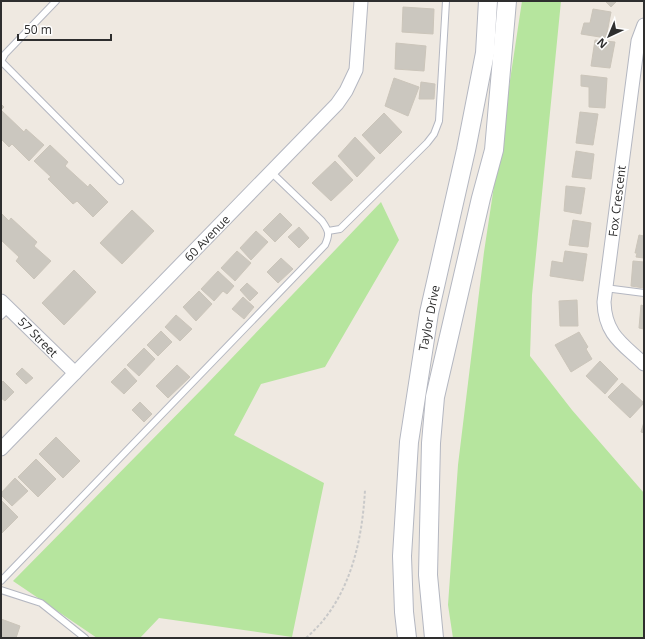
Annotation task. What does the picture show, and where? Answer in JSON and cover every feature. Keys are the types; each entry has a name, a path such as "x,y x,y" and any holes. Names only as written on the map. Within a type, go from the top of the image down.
{"main road":[{"name":"Taylor Drive","path":"407,638 404,612 402,556 409,442 429,313 466,150 485,53 488,1"},
{"name":"Taylor Drive","path":"434,638 428,574 431,444 435,396 481,198 494,150 507,1"}],"street":[{"name":"60 Avenue","path":"1,450 336,104 351,83 356,70 358,61 361,1"},
{"name":"Fox Crescent","path":"644,25 638,41 605,288 604,310 608,326 617,338 644,364"},
{"name":"57 Street","path":"4,308 75,373"}],"lane":[{"path":"56,1 5,54 1,61 120,181"},
{"path":"328,231 340,229 426,143 437,129 439,121 446,1"},
{"path":"1,581 325,246 328,238 328,231 322,221 271,172"},
{"path":"605,288 644,293"},
{"path":"1,590 41,603 85,638"}],"path":[{"path":"306,638 330,612 339,597 352,567 361,535 366,490"}],"green space":[{"path":"522,1 561,1 532,295 530,356 572,410 644,493 644,638 453,638 448,605 458,465 484,252"},
{"path":"381,202 399,240 325,367 261,384 234,435 324,483 292,637 159,618 140,638 97,638 13,581 206,385"}],"building":[{"path":"605,1 617,1 611,7"},
{"path":"403,7 434,9 433,34 402,32"},
{"path":"593,9 611,12 606,38 581,34 584,23 590,23"},
{"path":"595,40 615,42 610,68 591,66"},
{"path":"396,43 426,46 424,71 395,69"},
{"path":"581,75 607,78 605,108 589,107 589,87 581,86"},
{"path":"394,78 419,87 408,116 385,106"},
{"path":"421,82 435,84 434,99 419,99"},
{"path":"1,110 24,132 26,129 44,145 29,161 12,144 9,147 1,139"},
{"path":"580,112 598,114 593,145 576,143"},
{"path":"384,113 402,132 380,154 362,135"},
{"path":"355,137 375,158 357,177 338,156"},
{"path":"50,145 68,162 65,166 88,187 90,184 108,202 93,217 77,201 73,204 48,179 51,177 34,161"},
{"path":"576,151 594,154 591,179 572,177"},
{"path":"335,161 353,180 331,201 312,183"},
{"path":"566,186 585,188 581,214 564,211"},
{"path":"132,210 154,231 122,264 100,243"},
{"path":"1,213 9,221 11,218 37,242 34,246 51,261 34,279 16,261 19,257 1,240"},
{"path":"280,213 292,225 275,242 263,230"},
{"path":"573,220 591,223 588,247 569,245"},
{"path":"299,227 309,238 299,248 288,237"},
{"path":"256,231 268,242 251,260 240,248"},
{"path":"639,235 644,236 644,258 636,257 637,253 635,253"},
{"path":"237,251 251,263 235,281 221,268"},
{"path":"565,251 587,254 583,281 550,276 552,261 563,263"},
{"path":"281,258 293,269 278,283 267,272"},
{"path":"633,261 644,262 644,288 631,286"},
{"path":"74,270 96,292 64,325 42,303"},
{"path":"218,271 234,286 227,294 223,291 214,301 201,289"},
{"path":"247,283 258,293 250,301 240,290"},
{"path":"199,291 212,304 196,321 183,307"},
{"path":"243,297 254,307 244,319 232,309"},
{"path":"577,300 578,326 560,326 559,301"},
{"path":"641,305 644,306 644,329 639,328"},
{"path":"176,315 192,329 180,341 165,327"},
{"path":"161,331 172,342 158,356 147,345"},
{"path":"579,332 588,347 586,349 592,359 571,372 555,345"},
{"path":"144,348 155,359 139,376 127,365"},
{"path":"600,361 618,379 605,394 586,376"},
{"path":"177,365 190,377 168,398 156,386"},
{"path":"22,368 33,378 26,384 16,374"},
{"path":"125,368 137,381 124,394 111,382"},
{"path":"3,381 14,392 5,401 1,398 1,383"},
{"path":"622,383 644,403 630,418 608,397"},
{"path":"140,402 152,414 144,422 132,410"},
{"path":"644,422 644,433 641,432"},
{"path":"56,437 80,461 63,478 39,454"},
{"path":"36,459 56,479 38,497 18,477"},
{"path":"15,478 28,491 12,506 1,495 1,493"},
{"path":"1,500 18,517 1,534"},
{"path":"1,619 20,626 16,638 1,638"}]}
